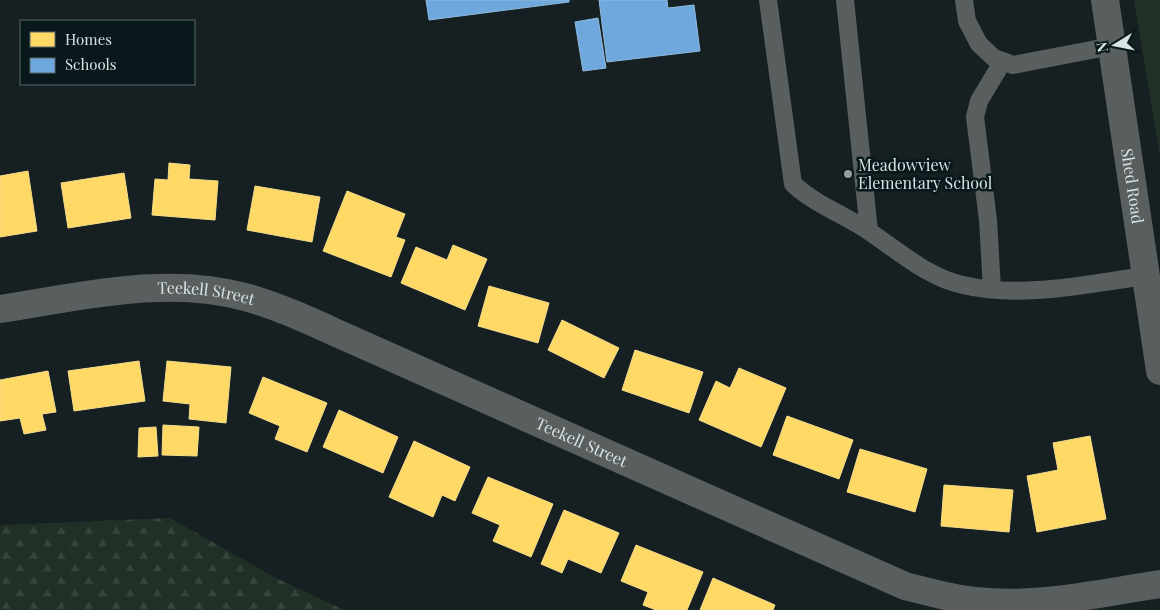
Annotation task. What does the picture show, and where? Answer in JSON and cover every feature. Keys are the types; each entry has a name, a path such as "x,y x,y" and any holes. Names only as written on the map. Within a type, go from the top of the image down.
{"street":[{"name":"Shed Road","path":"1105,0 1145,276 1159,354"},
{"name":"Teekell Street","path":"0,309 114,292 163,288 207,291 244,297 284,310 905,586 947,597 978,602 1037,602 1160,584"}],"lane":[{"path":"768,0 793,184 809,198 869,231 919,266 961,285 992,289 1037,290 1145,276"},
{"path":"845,0 869,231"},
{"path":"964,0 967,21 979,44 994,58 1013,65 1112,46"},
{"path":"992,289 988,220 976,117 979,101 1003,61"}],"green space":[{"path":"1134,0 1160,0 1160,156"},
{"path":"170,518 274,577 344,610 0,610 0,525"}],"building: Homes":[{"path":"169,163 190,165 189,179 218,181 215,220 152,215 155,179 168,180"},
{"path":"28,171 37,231 0,237 0,176"},
{"path":"124,173 131,218 68,228 61,183"},
{"path":"255,186 320,197 312,242 247,230"},
{"path":"347,191 405,214 396,237 405,240 391,277 323,251"},
{"path":"453,245 487,259 465,310 401,283 416,247 447,260"},
{"path":"489,286 549,303 538,343 478,326"},
{"path":"562,320 619,348 604,378 548,350"},
{"path":"635,350 703,372 689,413 622,390"},
{"path":"139,361 145,401 74,411 68,371"},
{"path":"167,361 231,367 226,423 189,419 190,404 163,401"},
{"path":"739,368 786,388 761,447 699,420 716,381 730,388"},
{"path":"48,371 56,412 42,414 46,430 24,434 20,418 0,421 0,380"},
{"path":"263,377 327,403 307,452 275,439 280,426 249,413"},
{"path":"339,410 398,437 383,473 323,447"},
{"path":"787,416 853,440 839,479 773,455"},
{"path":"163,425 199,427 197,456 162,455"},
{"path":"156,427 158,456 138,457 139,428"},
{"path":"1090,436 1106,519 1037,532 1027,476 1058,470 1053,443"},
{"path":"414,441 470,467 455,501 442,495 433,517 389,497"},
{"path":"860,449 927,469 915,512 847,492"},
{"path":"488,477 553,504 531,557 493,541 500,525 472,513"},
{"path":"944,485 1013,490 1009,532 941,526"},
{"path":"564,510 619,533 601,573 568,559 562,573 541,564"},
{"path":"636,545 703,572 687,610 656,610 643,605 648,592 621,581"},
{"path":"713,578 775,605 773,610 700,610"}],"building: Schools":[{"path":"426,0 569,0 569,2 429,20"},
{"path":"599,0 667,0 668,8 694,5 700,51 607,62"},
{"path":"598,18 606,68 583,71 575,22"}],"place":[{"name":"Meadowview Elementary School","path":"848,174"}]}
